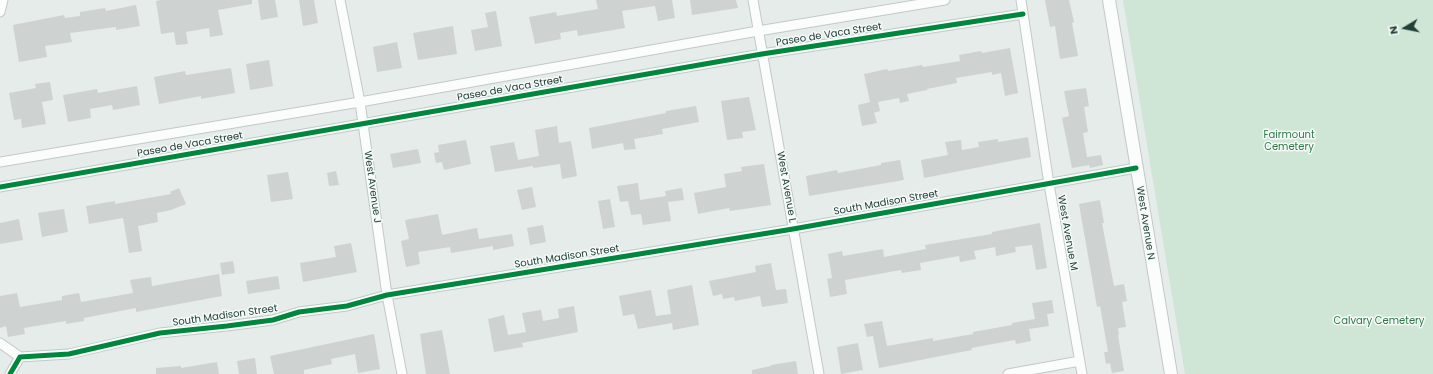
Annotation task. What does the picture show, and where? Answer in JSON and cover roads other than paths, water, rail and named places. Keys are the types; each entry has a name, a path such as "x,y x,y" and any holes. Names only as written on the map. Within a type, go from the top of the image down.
{"main road":[{"name":"West Avenue N","path":"1109,0 1171,374"}],"street":[{"path":"0,12 3,0"},
{"name":"West Avenue J","path":"340,0 360,102 387,295 402,374"},
{"name":"West Avenue L","path":"753,0 819,374"},
{"name":"Paseo de Vaca Street","path":"0,162 360,102 758,31 945,0"},
{"name":"West Avenue M","path":"1021,0 1049,184 1082,374"},
{"name":"Paseo de Vaca Street","path":"0,187 762,54 1023,14"},
{"name":"South Madison Street","path":"20,357 69,354 160,333 273,320 299,312 347,306 387,295 793,229 1136,168"},
{"path":"0,343 20,357 10,374"},
{"path":"1008,374 1080,361"}],"park label":[{"name":"Fairmount Cemetery","path":"1289,140"},
{"name":"Calvary Cemetery","path":"1379,321"}]}
